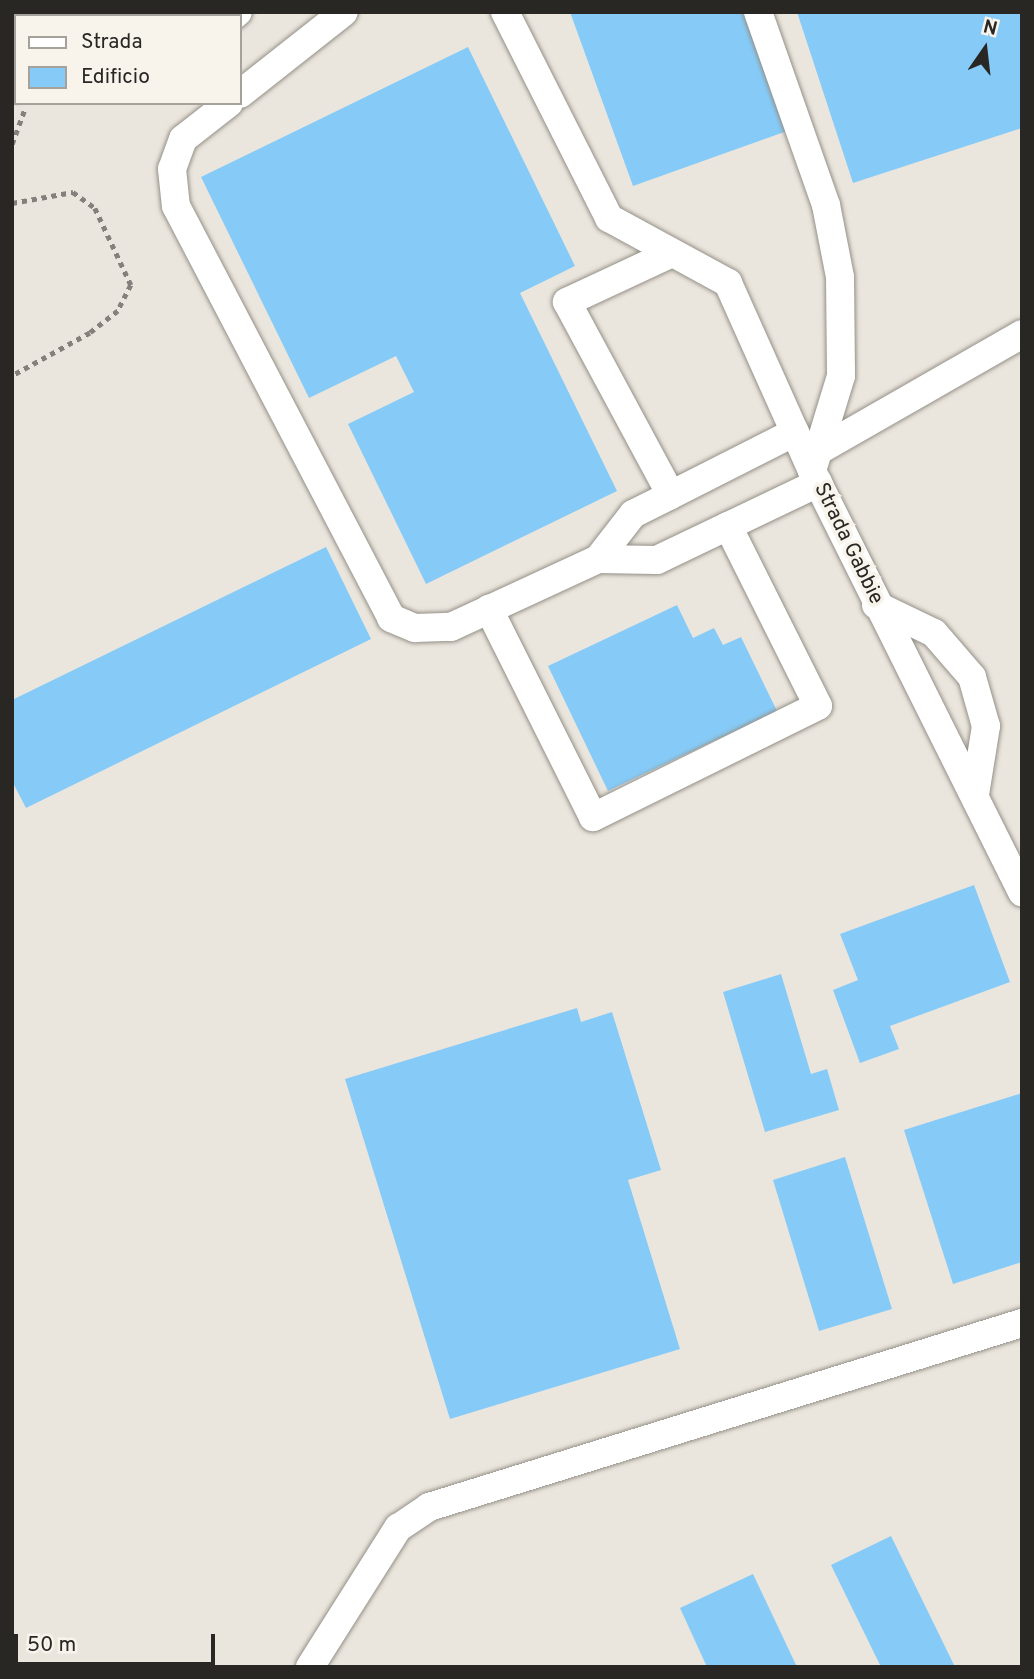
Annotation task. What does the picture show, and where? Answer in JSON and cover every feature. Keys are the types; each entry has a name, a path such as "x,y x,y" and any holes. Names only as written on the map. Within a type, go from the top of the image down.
{"street":[{"path":"242,92 344,12"},
{"path":"505,12 608,218 728,283 795,432 816,468"},
{"name":"Strada Gabbie","path":"758,12 826,205 840,276 841,376 816,468 876,604 975,795 1022,893"},
{"path":"226,105 183,139 172,169 182,218 391,618 415,628 451,627 598,559 657,560 728,526 1022,334"},
{"path":"671,495 567,302 673,253"},
{"path":"598,559 633,514 795,432"},
{"path":"489,609 593,817 818,706 728,526"},
{"path":"876,604 934,633 972,677 986,726 975,795"},
{"path":"310,1667 398,1528 429,1507 1022,1323"}],"path":[{"path":"12,144 26,105"},
{"path":"12,203 73,192 96,208 131,285 118,311 90,333 12,376"}],"building":[{"path":"570,12 744,12 787,131 633,186"},
{"path":"797,12 1022,12 1022,128 853,183"},
{"path":"468,47 575,266 520,293 617,491 426,584 348,424 414,392 396,356 309,398 201,177"},
{"path":"326,547 371,639 26,808 12,781 12,700"},
{"path":"677,605 693,638 714,628 723,645 741,637 777,711 608,791 548,666"},
{"path":"974,885 1010,982 890,1026 899,1049 860,1063 833,990 858,980 840,934"},
{"path":"781,974 811,1074 827,1069 839,1110 765,1132 723,992"},
{"path":"577,1008 581,1022 612,1012 661,1170 628,1180 680,1349 450,1419 345,1079"},
{"path":"1022,1093 1022,1262 953,1284 904,1130"},
{"path":"845,1157 892,1309 819,1331 773,1180"},
{"path":"891,1536 955,1667 881,1667 831,1565"},
{"path":"753,1574 797,1667 707,1667 680,1608"}]}
